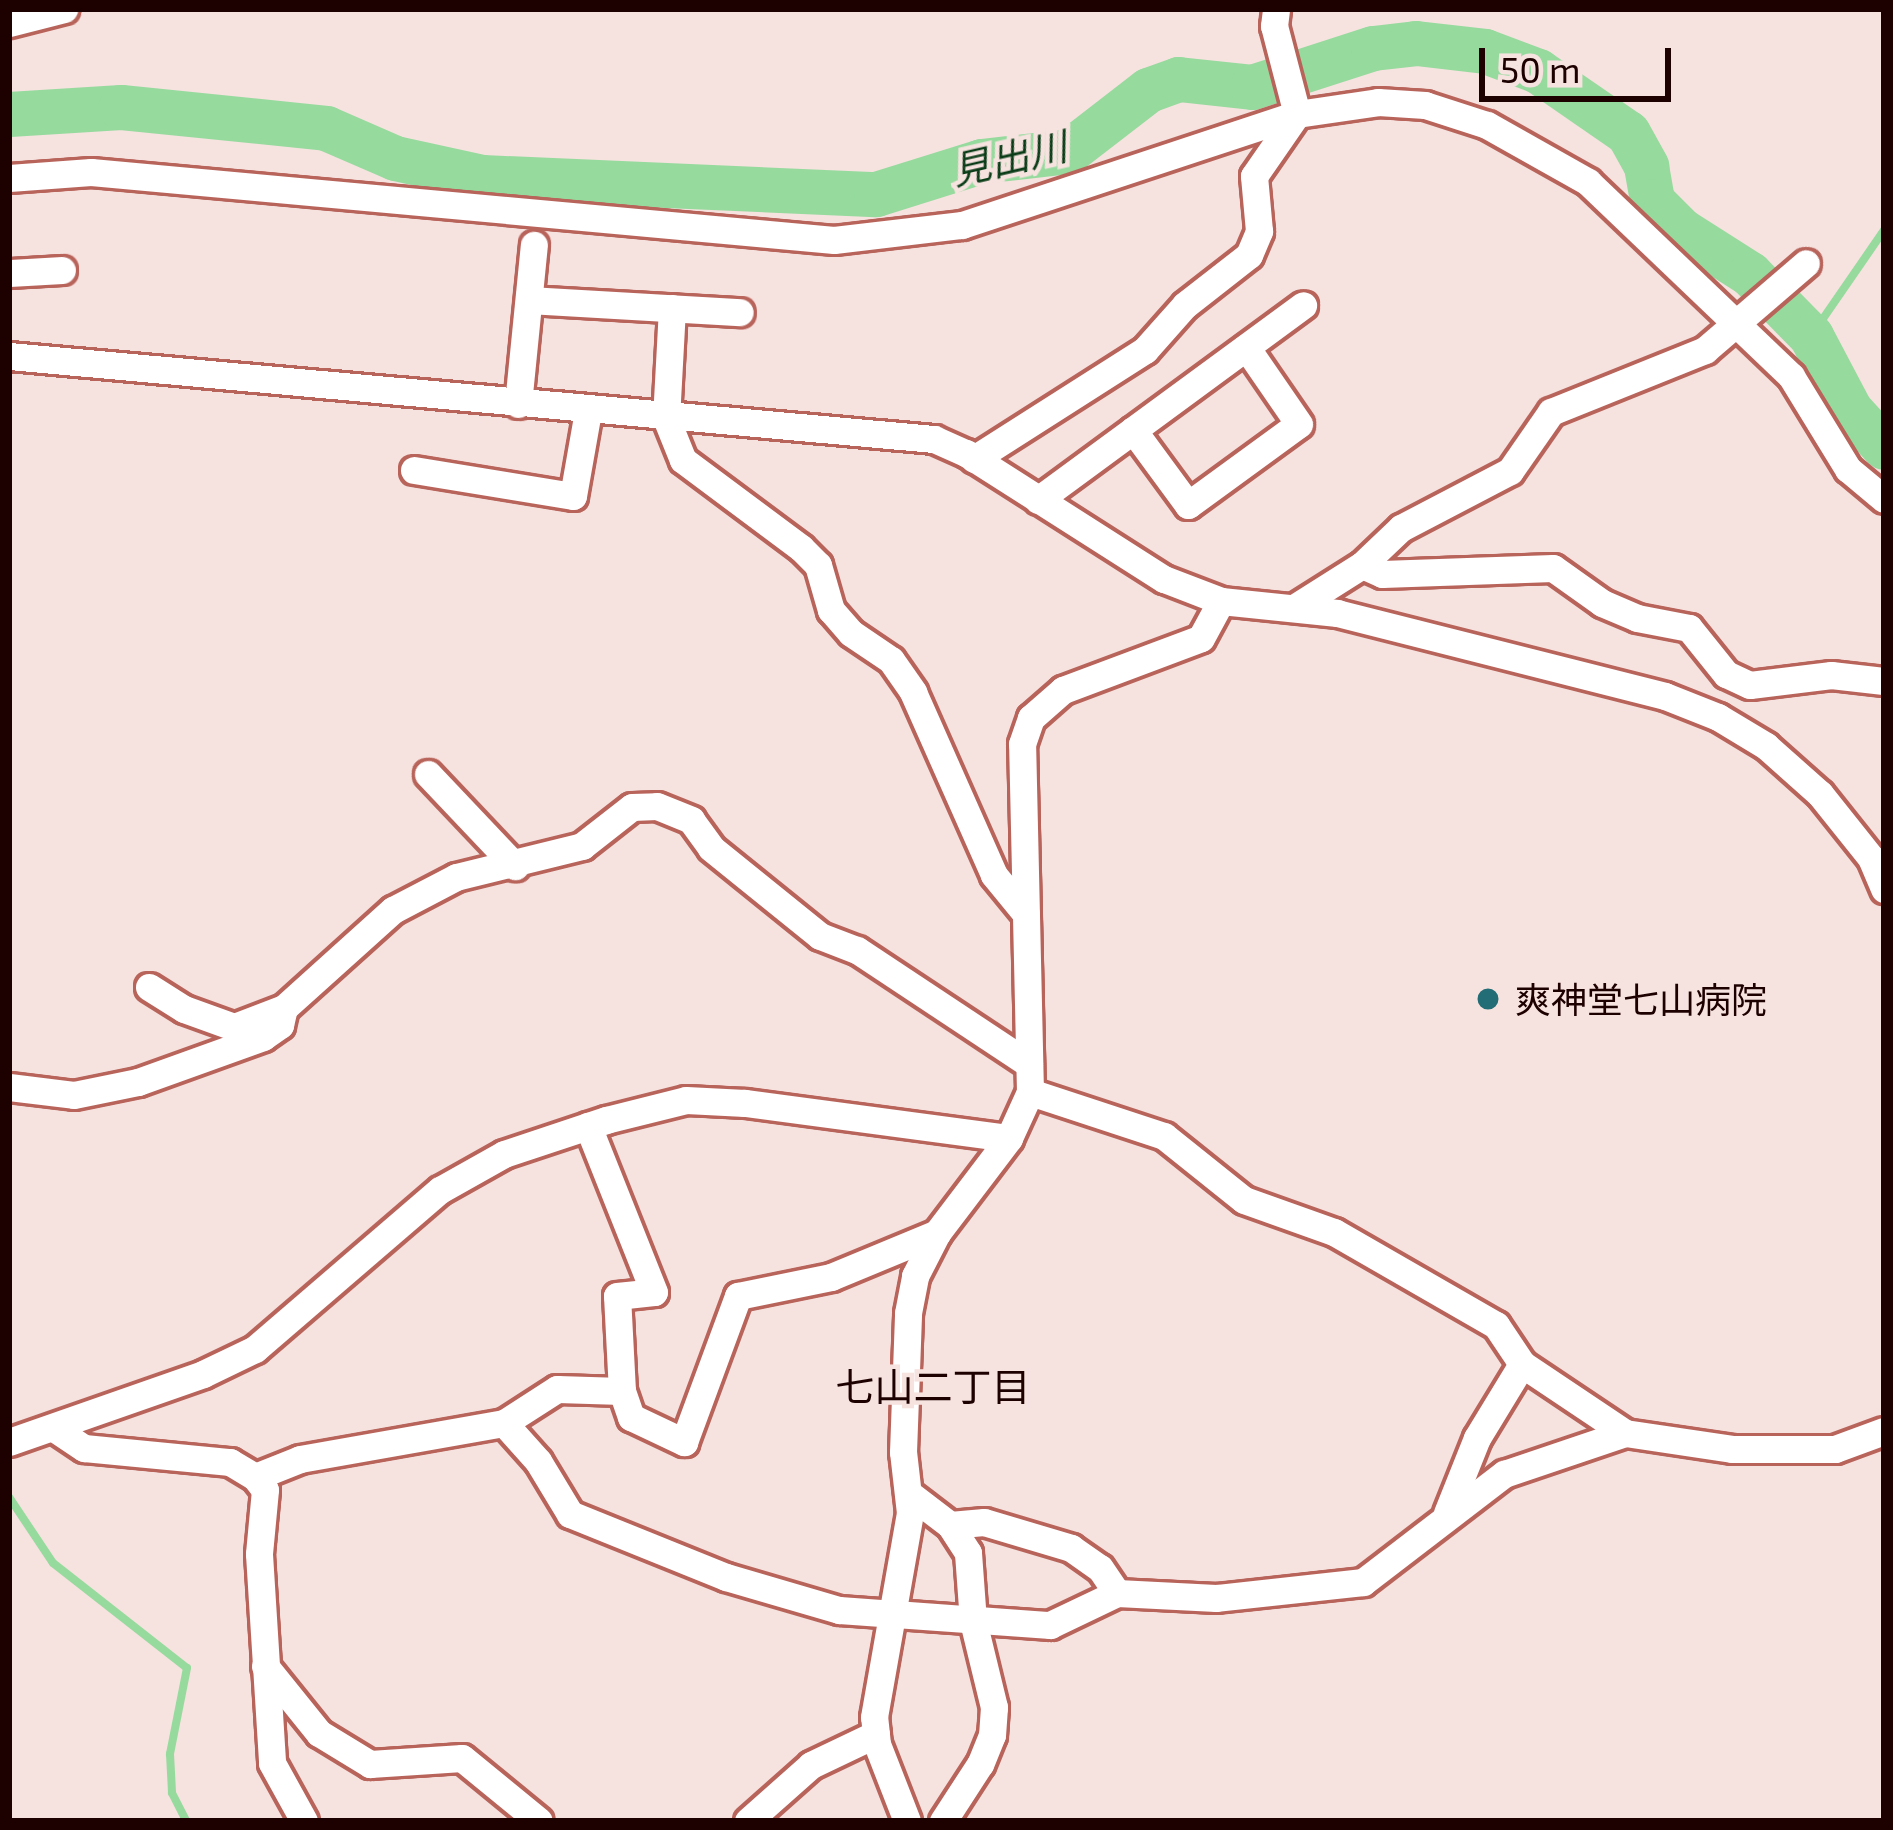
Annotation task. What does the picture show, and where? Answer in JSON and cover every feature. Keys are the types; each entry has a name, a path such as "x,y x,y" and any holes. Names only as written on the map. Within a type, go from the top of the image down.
{"street":[{"path":"9,22 64,9"},
{"path":"974,459 1145,350 1185,305 1249,255 1259,232 1254,176 1297,113 1276,22"},
{"path":"9,178 92,172 834,240 962,225 1297,113 1401,104 1487,125 1588,182 1647,232 1791,376 1848,469 1884,500"},
{"path":"518,404 534,244"},
{"path":"1294,608 1362,566 1401,528 1510,471 1551,412 1705,350 1806,263"},
{"path":"9,273 62,270"},
{"path":"529,300 740,312"},
{"path":"1038,500 1303,305"},
{"path":"672,308 666,418 683,460 801,548 818,566 832,610 851,633 891,660 913,692 994,875 1026,914"},
{"path":"1133,430 1188,505 1299,424 1246,347"},
{"path":"9,356 666,418 891,432 934,440 974,459 1164,578 1221,601 1337,614 1643,691 1718,717 1766,746 1820,794 1871,858 1884,889"},
{"path":"414,470 573,496 588,411"},
{"path":"1362,566 1382,574 1553,568 1603,603 1636,618 1689,628 1726,674 1750,685 1831,675 1884,681"},
{"path":"907,1821 896,1802 876,1734 910,1514 903,1452 908,1313 915,1276 937,1234 1009,1138 1030,1078 1022,744 1031,718 1064,690 1201,638 1221,601"},
{"path":"1718,717 1736,679"},
{"path":"428,774 515,866"},
{"path":"149,987 184,1009 234,1027 284,1008 392,910 456,877 582,846 632,807 657,806 691,820 711,848 820,936 857,950 1030,1078 1164,1136 1244,1199 1334,1232 1496,1325 1522,1364 1625,1433 1732,1449 1835,1449 1884,1431"},
{"path":"9,1087 74,1095 138,1082 263,1037 280,1025 284,1008"},
{"path":"9,1442 202,1374 255,1348 440,1190 504,1154 588,1126 686,1100 745,1103 1009,1138"},
{"path":"588,1126 654,1292 617,1296 622,1391 631,1417 684,1442 738,1296 831,1277 937,1234"},
{"path":"1447,1513 1477,1438 1522,1364"},
{"path":"256,1477 300,1460 504,1423 557,1389 622,1391"},
{"path":"504,1423 538,1461 570,1514 726,1577 839,1610 1050,1625 1117,1593 1216,1598 1364,1582 1447,1513 1504,1474 1625,1433"},
{"path":"54,1428 84,1448 230,1462 256,1477 265,1490 260,1554 272,1763 304,1821"},
{"path":"908,1493 950,1526 968,1553 973,1621 994,1707 992,1735 943,1821"},
{"path":"950,1526 984,1522 1072,1548 1100,1568 1117,1593"},
{"path":"265,1666 319,1733 370,1764 462,1758 538,1821"},
{"path":"748,1821 812,1765 876,1734"}],"waterway":[{"name":"見出川","path":"9,114 121,107 326,128 395,158 482,177 876,194 981,161 1069,151 1148,90 1178,79 1252,87 1373,48 1416,43 1485,51 1538,71 1628,133 1646,166 1652,201 1681,230 1750,274 1811,336 1850,410 1884,447"},
{"path":"1811,336 1884,230"},
{"path":"9,1497 53,1563 187,1668 170,1754 172,1793 186,1821"}],"place":[{"name":"爽神堂七山病院","path":"1488,999"}],"district":[{"name":"七山二丁目","path":"933,1386"}]}
